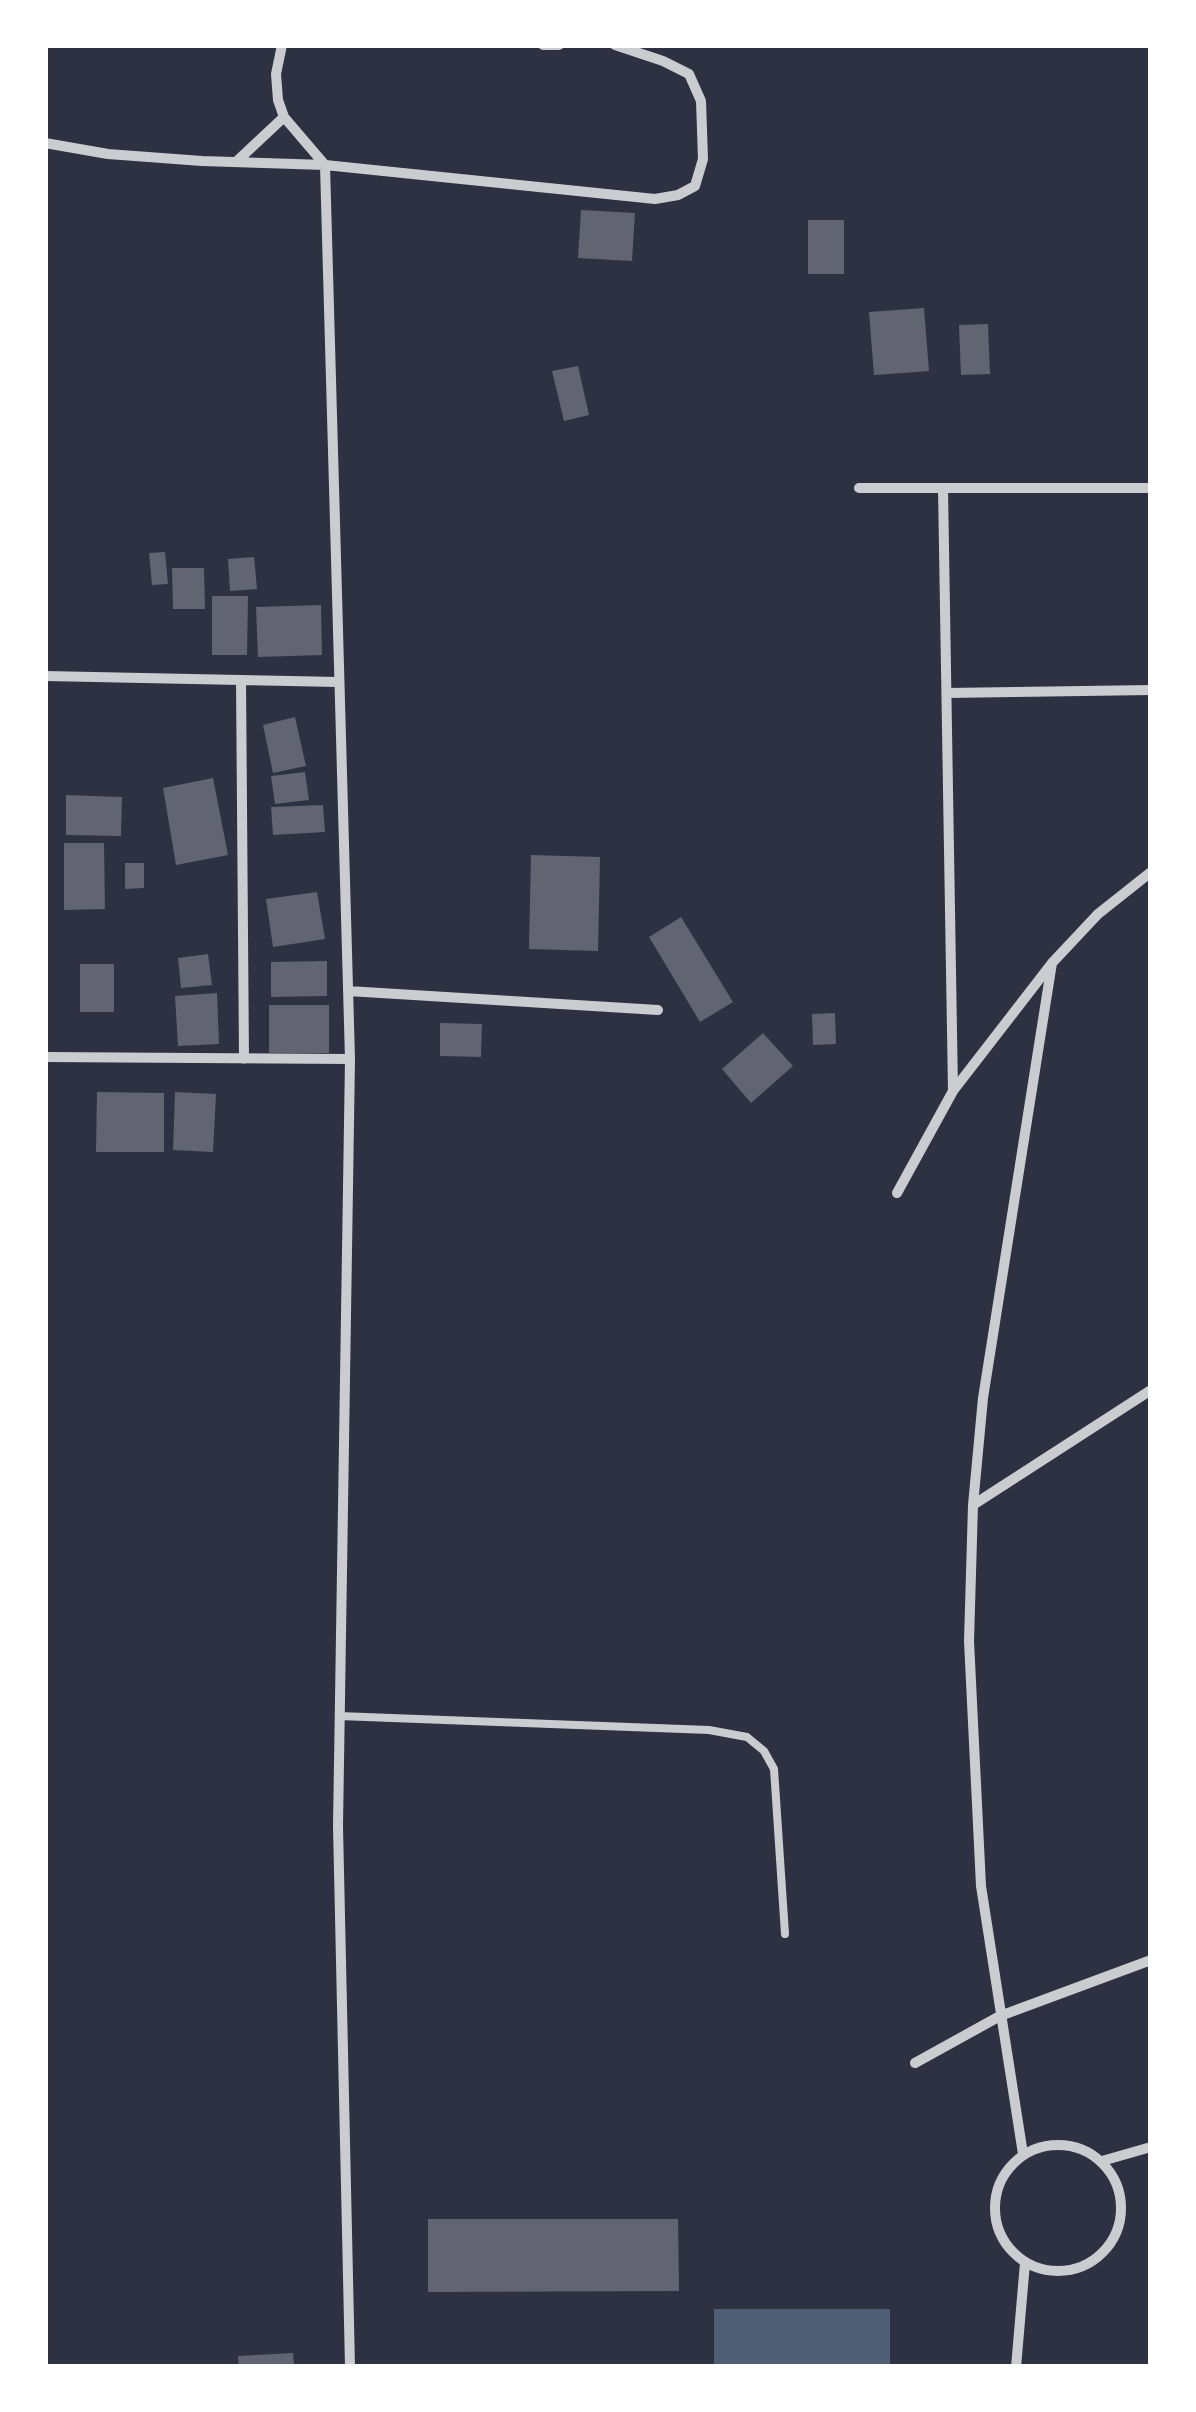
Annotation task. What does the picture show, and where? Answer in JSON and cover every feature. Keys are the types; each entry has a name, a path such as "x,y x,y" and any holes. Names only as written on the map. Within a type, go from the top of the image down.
{"street":[{"path":"282,45 276,74 284,118 325,164 350,1059 338,1826 350,2367"},
{"path":"543,45 559,45"},
{"path":"45,144 108,154 325,164 655,199 678,195 695,186 704,159 701,101 689,74 615,45"},
{"path":"236,162 284,118"},
{"path":"860,488 1151,488"},
{"path":"943,488 953,1091"},
{"path":"45,676 338,682"},
{"path":"241,680 244,1059"},
{"path":"948,693 1151,690"},
{"path":"897,1192 953,1091 1052,963 1098,914 1151,872"},
{"path":"1023,2154 982,1886 969,1640 972,1505 983,1398 1052,963"},
{"path":"348,992 658,1010"},
{"path":"45,1057 350,1059"},
{"path":"972,1505 1151,1390"},
{"path":"915,2063 1000,2016 1151,1960"},
{"path":"1064,2144 1102,2161 1114,2177 1121,2197 1121,2218 1115,2237 1102,2253 1085,2265 1066,2271 1045,2270 1026,2263 1009,2249 998,2230 994,2209 997,2188 1007,2168 1023,2154 1042,2146 1064,2144"},
{"path":"1102,2161 1151,2147"},
{"path":"1016,2367 1026,2263"}],"lane":[{"path":"339,1716 709,1730 748,1737 764,1750 774,1769 784,1934"}],"water":[{"path":"714,2309 890,2309 890,2367 714,2367"}],"building":[{"path":"581,210 635,213 632,261 578,258"},
{"path":"808,220 844,220 844,274 808,274"},
{"path":"924,308 929,371 874,375 869,312"},
{"path":"988,324 990,374 961,375 959,325"},
{"path":"578,366 589,415 564,421 552,371"},
{"path":"165,552 168,584 152,585 149,553"},
{"path":"254,557 257,589 230,591 228,559"},
{"path":"172,568 204,568 205,609 173,609"},
{"path":"212,596 248,596 247,655 212,655"},
{"path":"321,605 322,655 258,657 256,607"},
{"path":"295,717 306,766 273,773 263,725"},
{"path":"305,772 309,800 275,804 271,776"},
{"path":"213,778 228,855 176,865 163,788"},
{"path":"66,795 122,797 121,836 66,835"},
{"path":"323,805 325,832 273,835 271,807"},
{"path":"64,843 104,843 105,909 64,910"},
{"path":"531,855 600,857 598,951 529,949"},
{"path":"125,863 144,863 144,888 125,889"},
{"path":"317,892 325,939 273,947 266,899"},
{"path":"681,917 733,1002 700,1022 649,937"},
{"path":"208,954 212,985 181,988 178,958"},
{"path":"327,961 327,996 271,997 271,962"},
{"path":"80,964 114,964 114,1012 80,1012"},
{"path":"217,993 219,1044 178,1046 175,996"},
{"path":"269,1005 329,1005 329,1053 269,1053"},
{"path":"835,1013 836,1044 813,1045 812,1014"},
{"path":"440,1023 482,1024 481,1057 440,1056"},
{"path":"763,1033 793,1066 751,1103 722,1069"},
{"path":"97,1092 164,1093 164,1152 96,1152"},
{"path":"175,1092 216,1094 213,1152 173,1150"},
{"path":"428,2219 678,2219 679,2291 428,2292"},
{"path":"293,2353 294,2367 239,2367 238,2356"}]}
